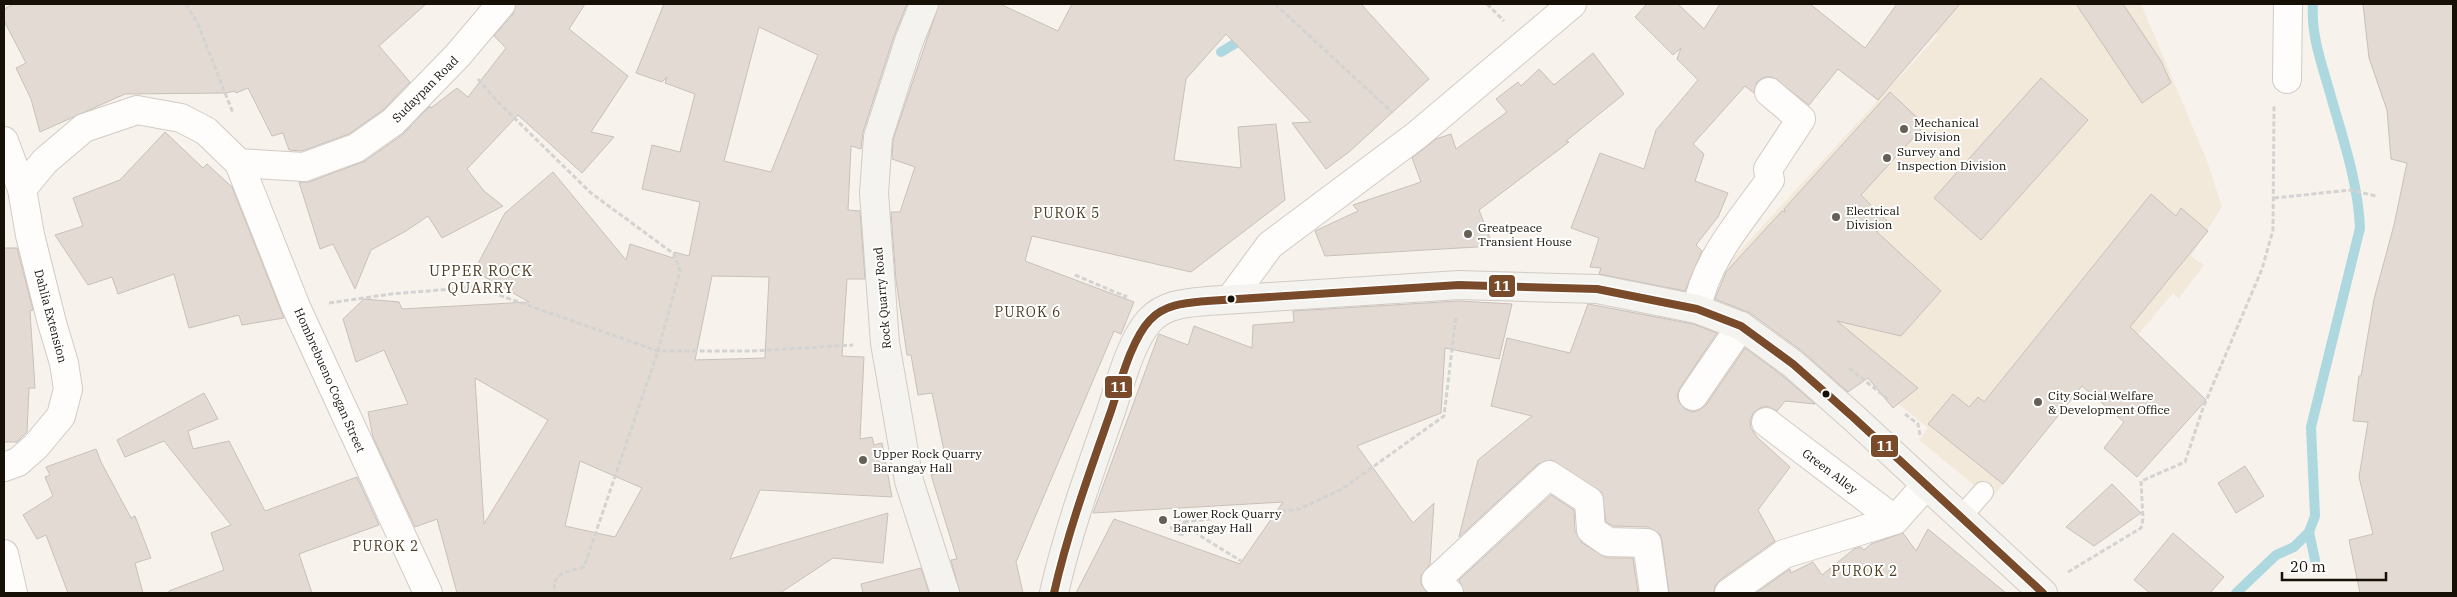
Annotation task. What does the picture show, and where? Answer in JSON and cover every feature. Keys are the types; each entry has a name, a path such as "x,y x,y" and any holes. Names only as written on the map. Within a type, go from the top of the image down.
{"street":[{"name":"Sudaypan Road","path":"239,163 304,166 356,148 393,122 458,55 501,4"},
{"name":"Rock Quarry Road","path":"924,4 908,42 878,137 874,193 886,344 909,481 945,593"},
{"path":"1231,298 1270,245 1417,135 1572,4"},
{"path":"2288,4 2288,79"},
{"path":"1697,309 1701,287 1724,244 1770,180 1768,169 1801,119 1769,92"},
{"path":"22,189 45,161 84,128 137,110 181,118 206,131 239,163"},
{"name":"Dahlia Extension","path":"4,141 22,189 30,235 64,363 68,389 61,416 36,446 18,462 4,467"},
{"name":"Hombrebueno Cogan Street","path":"239,163 296,307 428,593"},
{"path":"1054,593 1078,509 1138,338 1150,320 1170,305 1231,298 1459,285 1597,289 1697,309 1741,326 1814,382 2043,593"},
{"path":"1693,396 1741,326"},
{"name":"Green Alley","path":"1766,422 1895,520"},
{"path":"1449,593 1436,580 1549,475 1589,501 1591,530 1608,542 1647,542 1654,593"},
{"path":"1729,593 1784,554 1895,520 1926,485"},
{"path":"4,554 13,593"}],"lane":[{"path":"1961,517 1983,492"}],"path":[{"path":"186,4 198,24 232,108"},
{"path":"1487,4 1508,25"},
{"path":"1276,5 1393,114"},
{"path":"458,55 500,104 591,193 674,254 680,271 658,351 584,566 574,571 562,573 554,582 555,593"},
{"path":"2067,572 2142,528 2144,519 2141,481 2185,462 2203,408 2262,268 2273,230 2274,105"},
{"path":"2274,198 2351,190 2376,196"},
{"path":"1075,275 1132,299"},
{"path":"296,307 391,294 476,287 658,351 752,351 886,344"},
{"path":"1183,522 1299,509 1342,489 1444,416 1457,311"},
{"path":"1849,368 1888,399"},
{"path":"1905,414 1918,424 1921,438"},
{"path":"1178,517 1202,537 1241,561"},
{"path":"1170,527 1182,536 1183,522"}],"shaded area":[{"path":"1909,4 2141,4 2207,161 2222,207 2191,256 2204,265 2179,298 2173,293 2126,349 2118,342 1991,499 1919,440 1928,428 1863,375 1759,297 1725,267 1938,35"}],"building":[{"path":"14,4 426,4 379,46 410,82 383,110 349,134 302,151 289,150 283,133 272,136 248,88 236,93 235,91 226,93 125,94 40,132 31,99 16,68 26,63 4,21 4,9"},
{"path":"516,4 585,4 569,29 628,76 591,132 614,137 582,173 518,115 467,169 484,191 503,206 442,238 428,216 406,231 371,250 355,289 333,244 320,249 299,182 309,182 365,161 402,135 430,106 431,108 457,88 468,97 506,48 494,36 513,14"},
{"path":"664,4 907,4 894,36 863,132 861,149 851,146 848,210 860,211 865,279 847,279 842,356 864,357 860,439 872,437 874,445 882,443 892,497 760,490 730,559 888,513 883,563 833,558 780,593 457,593 437,519 415,527 373,437 368,412 408,404 384,350 356,362 343,319 364,299 399,302 402,309 529,302 474,271 505,213 553,172 626,260 630,244 673,258 674,252 689,256 700,202 642,189 652,145 680,152 695,94 665,83 667,77 662,82 636,73","holes":["759,27 818,55 771,172 724,161","712,276 769,277 765,358 695,360","475,378 548,420 484,524","580,461 642,488 615,537 565,526"]},
{"path":"939,4 1000,4 1058,31 1072,4 1361,4 1429,79 1349,152 1326,169 1292,123 1311,122 1226,34 1186,79 1174,160 1241,168 1238,127 1276,124 1285,200 1191,272 1032,236 1025,261 1134,302 1121,334 1114,331 1016,562 1023,593 960,593 951,560 957,559 931,475 948,470 932,393 918,395 911,355 907,355 896,280 891,212 900,212 915,167 892,159 893,140"},
{"path":"1647,4 1678,4 1704,29 1720,4 1810,4 1865,48 1897,4 1960,4 1878,100 1838,69 1809,105 1772,77 1764,77 1757,82 1754,93 1745,86 1693,144 1704,154 1695,181 1728,193 1718,217 1696,245 1702,251 1685,291 1599,274 1601,268 1590,267 1599,238 1571,228 1600,153 1644,169 1656,130 1698,80 1677,59 1681,48 1673,55 1635,17"},
{"path":"2076,4 2123,4 2161,61 2171,83 2142,103"},
{"path":"2363,4 2453,4 2453,593 2360,593 2349,540 2373,534 2359,477 2368,422 2353,421 2359,376 2361,376 2374,299 2394,225 2407,163 2391,159 2387,110 2369,58"},
{"path":"1593,53 1624,94 1566,141 1569,142 1479,210 1493,246 1325,256 1315,231 1358,211 1353,205 1421,182 1412,158 1436,139 1451,134 1456,149 1507,112 1496,99 1518,82 1521,86 1539,69 1554,85"},
{"path":"2041,78 2088,120 1981,240 1934,198"},
{"path":"1890,92 1925,125 1861,195 1887,221 1877,232 1941,291 1901,336 1837,321 1918,388 1893,408 1868,378 1848,392 1802,351 1750,313 1715,299 1726,272 1782,211 1785,212 1784,209"},
{"path":"165,132 203,168 207,164 232,187 284,318 242,325 239,315 189,328 174,274 118,294 112,277 88,285 55,235 83,226 73,198 120,180"},
{"path":"2151,194 2176,216 2181,208 2208,231 2130,327 2206,400 2137,477 2104,448 2124,422 2082,386 2003,484 1928,424 1953,394 1969,407 1978,397 1984,402"},
{"path":"4,248 17,248 33,310 30,311 35,388 29,388 27,432 17,442 4,442"},
{"path":"1459,301 1512,304 1499,359 1445,348 1441,413 1357,446 1413,523 1434,503 1430,564 1421,576 1421,584 1427,593 1076,593 1114,519 1240,564 1283,502 1093,513 1159,334 1188,345 1194,326 1252,348 1253,325 1294,322 1293,311"},
{"path":"1588,304 1693,324 1717,333 1677,395 1679,402 1685,409 1692,412 1706,405 1745,348 1783,376 1815,404 1785,401 1777,411 1767,406 1753,413 1750,421 1751,428 1757,437 1790,467 1758,510 1775,541 1720,580 1715,586 1714,593 1669,593 1660,534 1648,527 1613,526 1606,522 1602,493 1552,460 1538,464 1459,537 1478,460 1532,416 1491,406 1507,338 1570,353"},
{"path":"204,393 218,419 188,431 193,449 229,441 265,511 357,477 379,525 299,554 312,593 169,593 169,591 224,570 211,533 231,525 164,441 125,457 117,440"},
{"path":"96,449 131,518 135,516 151,558 135,563 143,593 68,593 46,535 37,539 23,515 53,496 45,477 50,475 46,467"},
{"path":"2245,466 2264,496 2236,513 2218,483"},
{"path":"2112,484 2141,513 2094,546 2066,527"},
{"path":"1551,495 1574,510 1575,531 1582,543 1607,558 1633,558 1638,593 1464,593 1459,580"},
{"path":"1928,529 2006,593 1756,593 1790,569 1791,573 1813,562 1822,575 1854,549 1861,547 1864,550 1871,544 1903,533 1916,551"},
{"path":"2173,533 2224,577 2210,593 2150,593 2134,580"},
{"path":"921,568 929,593 863,593 861,584"}],"waterway":[{"path":"2236,593 2276,555 2294,547 2309,532 2315,516 2311,427 2360,228 2359,210 2352,174 2317,46 2313,25 2313,4"},
{"path":"1221,52 1246,37"},
{"path":"2309,532 2315,560"}],"transit line":[{"name":"11","path":"1054,593 1087,479 1127,363 1143,329 1156,315 1169,307 1199,302 1459,285 1597,289 1697,309 1741,326 1793,364 2043,593"}],"place":[{"name":"Mechanical Division","path":"1904,129"},
{"name":"Survey and Inspection Division","path":"1887,158"},
{"name":"Electrical Division","path":"1836,217"},
{"name":"Greatpeace Transient House","path":"1468,234"},
{"name":"City Social Welfare & Development Office","path":"2038,402"},
{"name":"Upper Rock Quarry Barangay Hall","path":"863,460"},
{"name":"Lower Rock Quarry Barangay Hall","path":"1163,520"}],"district":[{"name":"PUROK 5","path":"1067,213"},
{"name":"UPPER ROCK QUARRY","path":"481,278"},
{"name":"PUROK 6","path":"1028,312"},
{"name":"PUROK 2","path":"386,546"},
{"name":"PUROK 2","path":"1865,571"}]}
